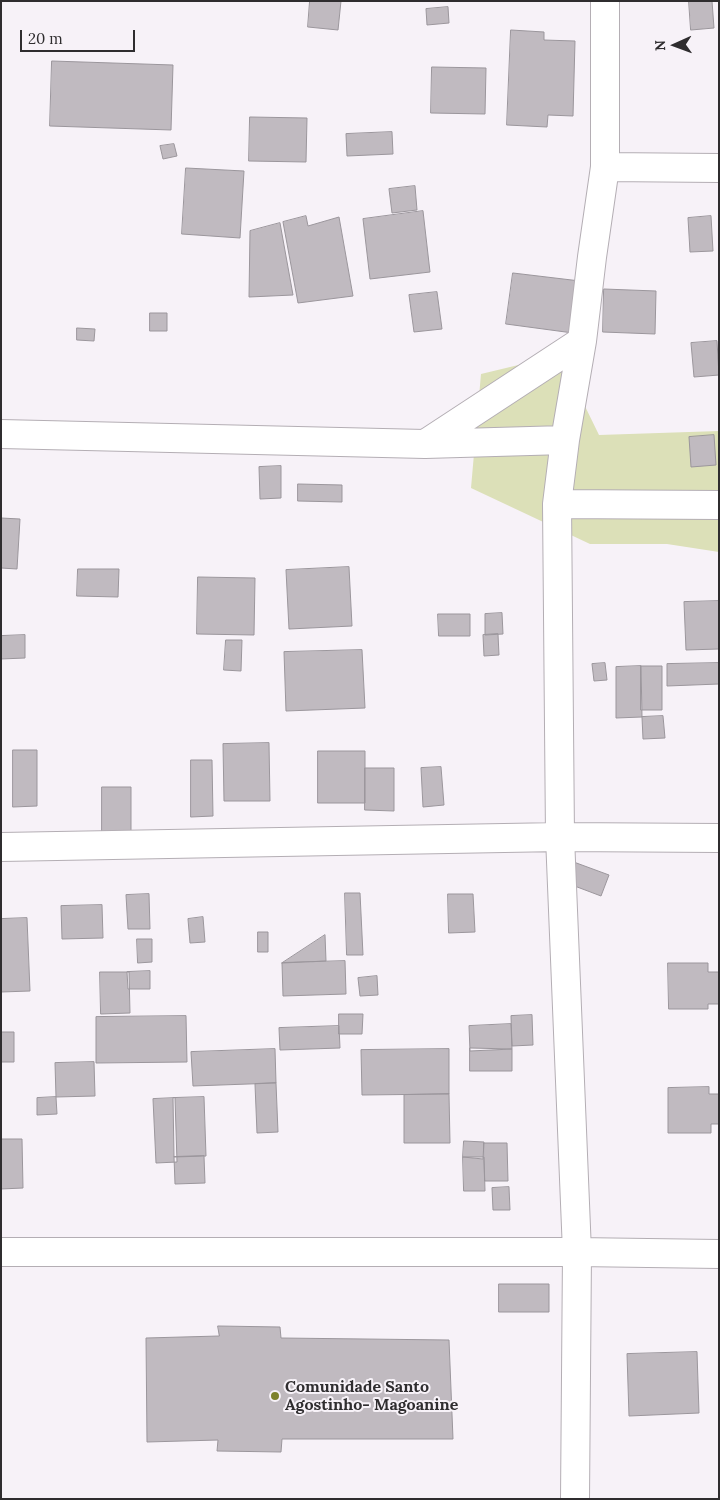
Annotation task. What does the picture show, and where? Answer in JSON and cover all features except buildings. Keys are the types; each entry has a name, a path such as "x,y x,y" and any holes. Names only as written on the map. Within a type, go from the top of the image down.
{"street":[{"path":"575,1499 577,1252 560,837 557,504 565,440 582,341 605,167 605,1"},
{"path":"605,167 719,168"},
{"path":"426,444 582,341"},
{"path":"1,434 426,444 565,440"},
{"path":"557,504 719,505"},
{"path":"1,847 560,837 719,838"},
{"path":"1,1252 577,1252 719,1254"}],"green space":[{"path":"560,355 599,435 719,431 719,552 667,544 590,544 471,488 481,374"}],"place":[{"name":"Comunidade Santo Agostinho- Magoanine","path":"275,1396"}]}
